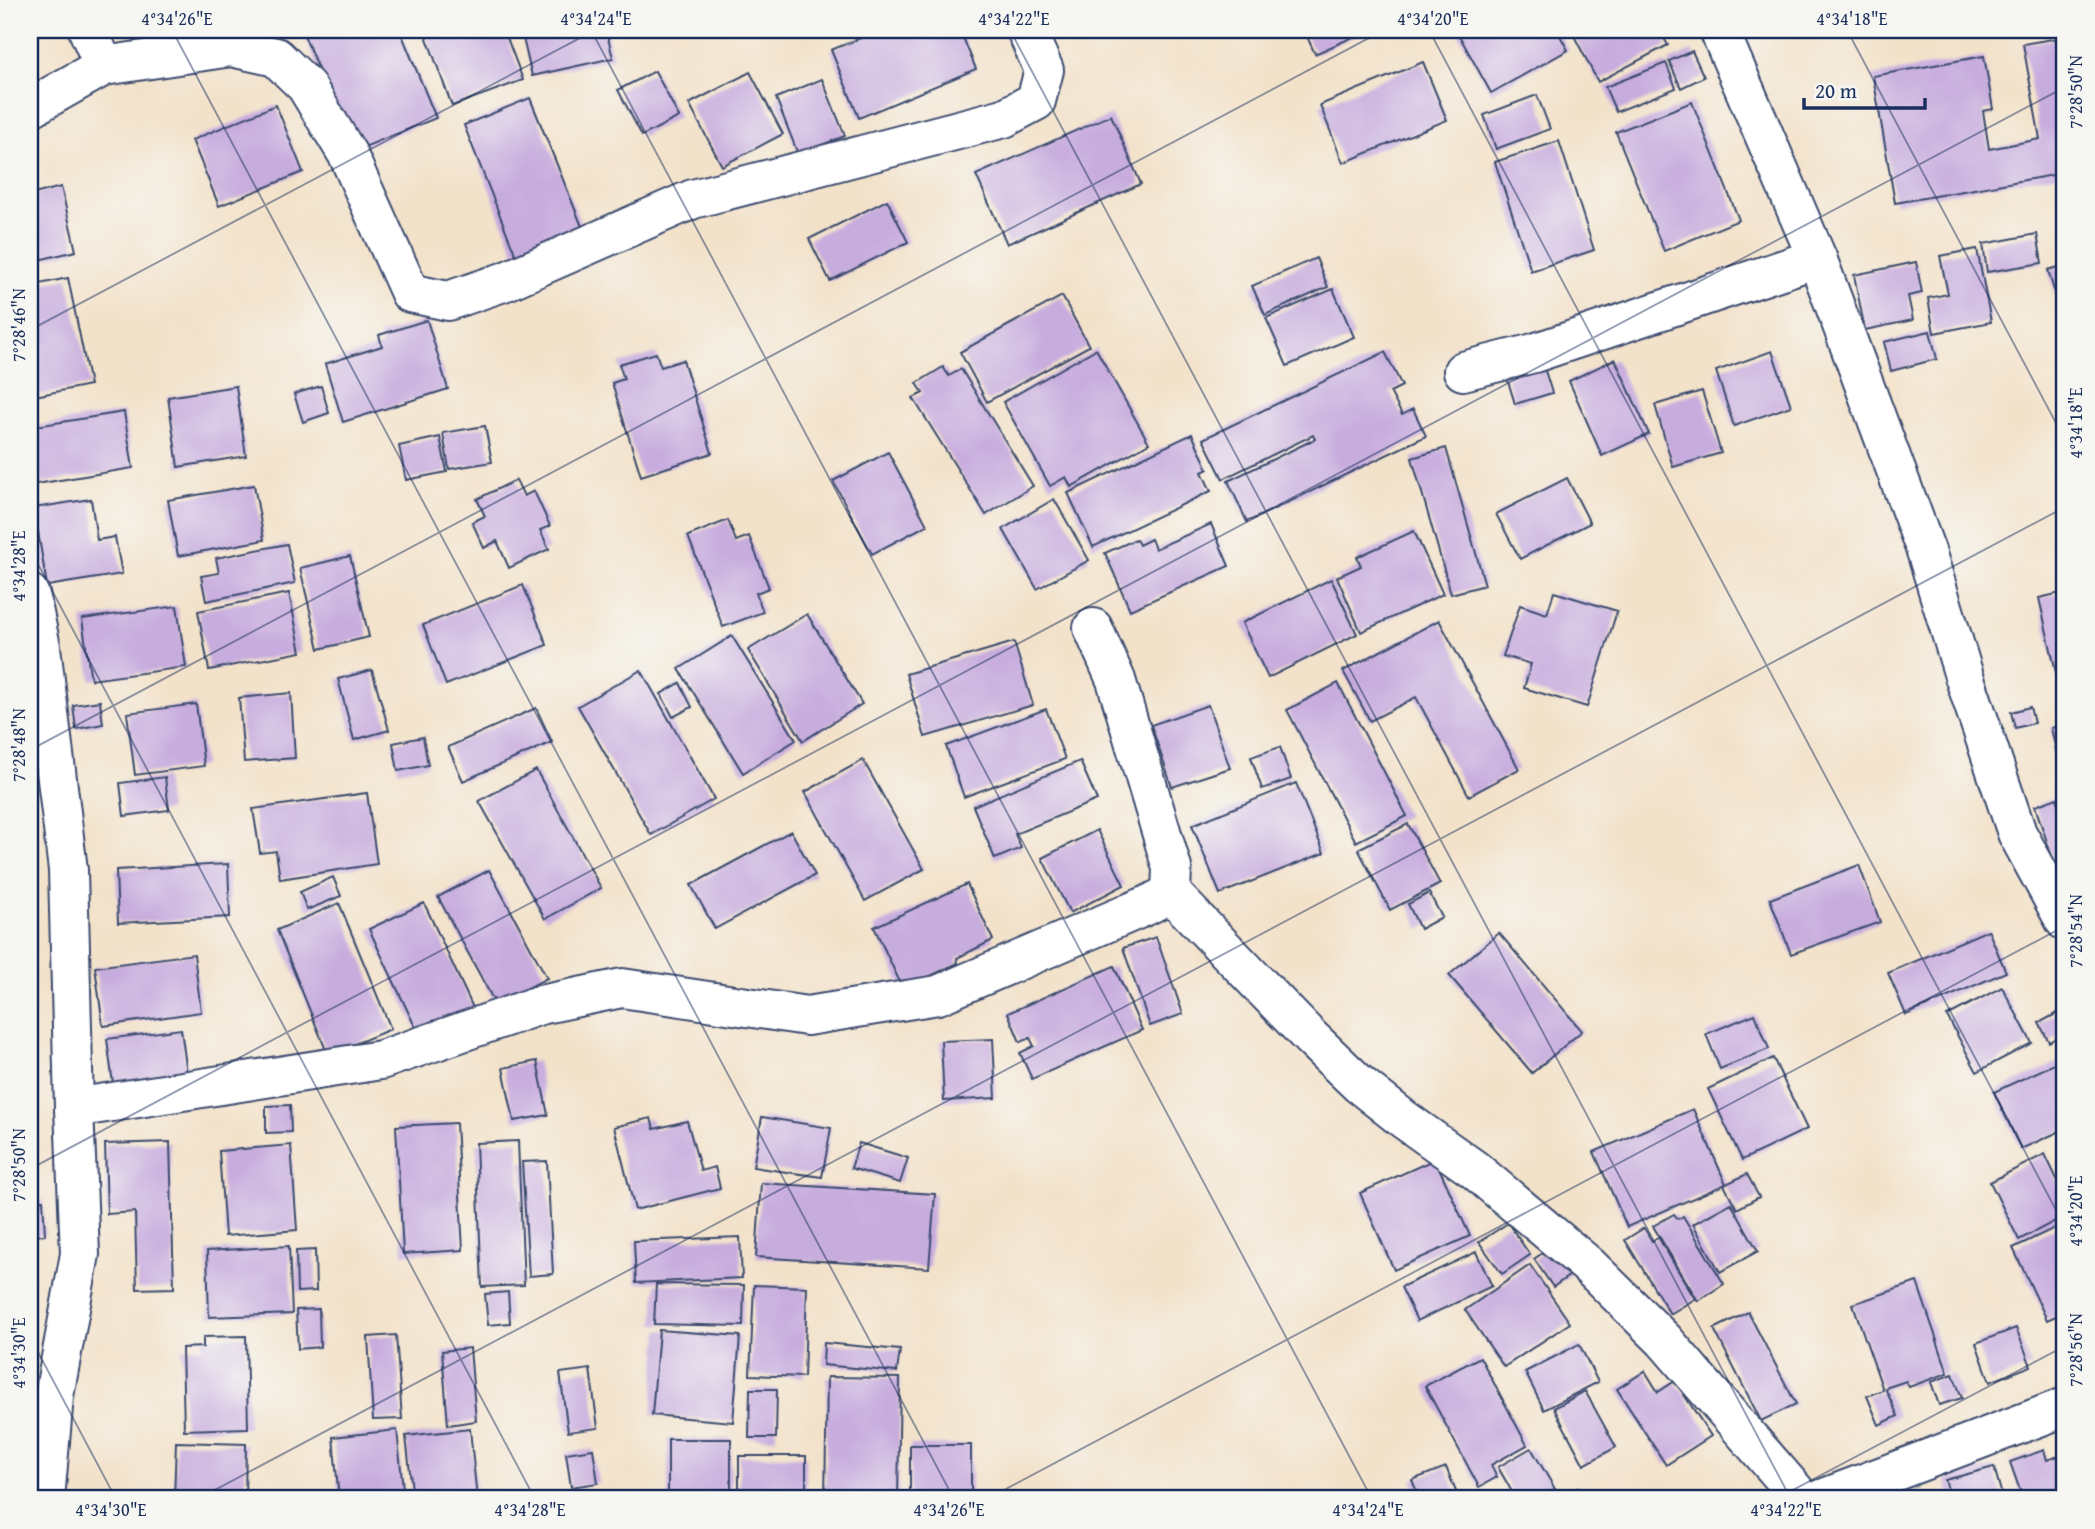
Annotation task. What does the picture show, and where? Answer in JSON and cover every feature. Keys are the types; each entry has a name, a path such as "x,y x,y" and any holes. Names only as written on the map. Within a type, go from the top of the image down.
{"street":[{"path":"88,30 104,66"},
{"path":"30,108 104,66 231,47 276,57 306,86 348,155 410,293 448,301 506,281 693,199 1004,118 1036,101 1044,70 1026,30"},
{"path":"1719,30 1817,258 1926,551 1964,676 2017,833 2065,921"},
{"path":"1463,370 1534,353 1817,258"},
{"path":"30,594 41,647 68,870 80,1254 54,1396 45,1499"},
{"path":"1093,628 1116,680 1172,868 1171,893 1359,1084 1475,1170 1588,1265 1664,1340 1802,1499"},
{"path":"74,1108 381,1060 540,1005 622,988 807,1016 938,995 1149,905 1171,893"},
{"path":"1822,1499 2065,1407"}],"building":[{"path":"302,30 400,30 436,118 352,152"},
{"path":"424,30 504,30 523,80 452,106"},
{"path":"521,30 606,30 613,58 532,76"},
{"path":"880,30 960,30 976,69 859,118 831,50"},
{"path":"1304,30 1369,30 1315,54"},
{"path":"1456,30 1557,30 1568,50 1491,93"},
{"path":"1571,30 1659,30 1668,45 1598,82"},
{"path":"2065,37 2065,173 1895,203 1873,76 1984,56 1993,109 1983,111 1989,149 2040,139 2023,44"},
{"path":"1692,51 1704,77 1681,88 1669,61"},
{"path":"1423,62 1447,120 1343,163 1320,105"},
{"path":"1666,63 1676,88 1616,112 1605,87"},
{"path":"655,71 679,117 642,136 618,90"},
{"path":"750,72 783,134 722,166 689,104"},
{"path":"822,79 845,136 798,154 776,98"},
{"path":"1537,95 1550,129 1496,149 1484,115"},
{"path":"530,98 583,229 516,256 464,125"},
{"path":"1692,102 1739,220 1664,251 1616,132"},
{"path":"276,105 303,172 219,206 192,140"},
{"path":"1111,115 1141,184 1007,244 976,175"},
{"path":"1559,141 1594,250 1531,271 1495,162"},
{"path":"61,187 76,251 30,262 30,195"},
{"path":"887,200 908,242 830,281 809,239"},
{"path":"2037,234 2042,263 1987,272 1983,244"},
{"path":"1977,249 1991,322 1934,333 1928,298 1948,294 1940,256"},
{"path":"1316,258 1328,287 1265,315 1252,286"},
{"path":"1916,262 1922,293 1908,296 1913,320 1865,330 1854,275"},
{"path":"2065,265 2065,301 2058,304 2048,270"},
{"path":"68,278 90,385 30,397 30,286"},
{"path":"1333,289 1354,337 1287,366 1266,318"},
{"path":"1062,296 1089,346 987,402 960,352"},
{"path":"427,320 448,389 343,422 325,364 382,346 379,335"},
{"path":"1930,331 1937,359 1891,371 1884,342"},
{"path":"1096,349 1149,443 1071,487 1066,477 1050,486 1003,402"},
{"path":"1772,351 1791,406 1734,426 1716,371"},
{"path":"1385,352 1402,386 1390,392 1402,415 1413,409 1426,436 1247,522 1228,481 1315,439 1313,435 1223,479 1203,439"},
{"path":"656,353 661,367 683,360 712,453 641,476 612,383 624,379 619,364"},
{"path":"1541,358 1552,393 1515,404 1504,368"},
{"path":"1615,359 1649,434 1602,456 1569,381"},
{"path":"943,367 949,376 961,369 1033,486 986,515 913,398 923,393 917,383"},
{"path":"236,386 246,456 178,467 168,397"},
{"path":"321,386 329,413 303,422 294,394"},
{"path":"1702,391 1721,453 1673,467 1655,405"},
{"path":"124,412 133,468 30,485 30,427"},
{"path":"485,426 492,462 449,469 443,433"},
{"path":"1192,434 1208,469 1202,472 1211,491 1093,547 1068,493"},
{"path":"440,437 447,472 406,480 399,446"},
{"path":"1446,448 1485,585 1451,594 1412,458"},
{"path":"888,452 927,525 872,554 833,481"},
{"path":"1567,478 1590,523 1520,559 1496,514"},
{"path":"516,480 524,496 534,491 550,526 540,530 549,549 509,568 497,541 484,548 472,522 485,516 477,499"},
{"path":"254,485 264,540 178,556 168,500"},
{"path":"91,499 97,540 115,537 122,574 47,586 34,508"},
{"path":"1054,499 1089,560 1037,589 1003,529"},
{"path":"728,520 736,541 749,536 769,588 756,593 763,612 723,627 688,536"},
{"path":"1211,524 1229,566 1130,610 1105,553 1136,539 1139,545 1151,539 1155,549"},
{"path":"1414,531 1443,594 1361,632 1337,577 1361,566 1357,557"},
{"path":"287,544 295,583 206,601 201,576 219,573 216,558"},
{"path":"350,556 369,637 319,649 300,568"},
{"path":"1331,579 1357,634 1268,678 1242,623"},
{"path":"523,585 547,645 446,685 423,625"},
{"path":"1554,592 1617,611 1587,707 1524,688 1531,664 1503,656 1520,605 1547,614"},
{"path":"2065,592 2065,674 2057,676 2039,598"},
{"path":"289,593 301,652 209,670 198,611"},
{"path":"177,606 186,667 91,680 82,619"},
{"path":"807,614 862,704 803,741 748,650"},
{"path":"1439,620 1519,769 1469,796 1416,697 1370,721 1343,671"},
{"path":"732,636 796,740 743,773 679,669"},
{"path":"1014,642 1033,705 925,737 906,674"},
{"path":"372,670 389,730 354,740 338,679"},
{"path":"641,670 714,799 651,835 578,706"},
{"path":"680,683 692,707 673,717 661,694"},
{"path":"1338,683 1407,816 1356,842 1287,710"},
{"path":"291,693 295,758 244,762 239,698"},
{"path":"100,701 103,724 76,729 73,705"},
{"path":"196,704 204,766 135,775 127,713"},
{"path":"1208,705 1230,768 1172,787 1151,725"},
{"path":"2030,707 2034,723 2015,728 2011,712"},
{"path":"536,708 552,742 463,781 448,747"},
{"path":"1046,709 1065,759 964,797 946,746"},
{"path":"2065,724 2065,786 2064,786 2051,728"},
{"path":"423,737 428,765 398,771 393,743"},
{"path":"1280,747 1291,779 1262,789 1251,757"},
{"path":"863,760 924,869 865,901 805,792"},
{"path":"1080,761 1097,800 1015,834 1021,848 995,859 973,806"},
{"path":"536,770 601,888 545,919 479,801"},
{"path":"165,777 169,810 124,816 120,783"},
{"path":"1296,783 1324,853 1220,894 1192,825"},
{"path":"367,793 377,864 280,879 276,851 260,853 253,809"},
{"path":"2057,798 2065,822 2065,883 2061,884 2035,806"},
{"path":"1408,824 1440,884 1390,910 1358,849"},
{"path":"1097,830 1124,885 1070,913 1042,858"},
{"path":"791,831 815,875 715,929 691,885"},
{"path":"228,864 230,917 118,923 116,870"},
{"path":"1859,865 1880,922 1791,954 1770,899"},
{"path":"489,870 547,978 496,1005 438,897"},
{"path":"333,877 341,896 307,910 300,892"},
{"path":"967,884 993,940 957,958 958,963 903,989 874,927"},
{"path":"1429,893 1442,917 1420,929 1408,904"},
{"path":"339,903 391,1029 328,1055 277,930"},
{"path":"424,903 474,1010 419,1035 369,929"},
{"path":"1988,930 2006,972 1906,1015 1888,973"},
{"path":"1499,933 1582,1031 1532,1073 1449,975"},
{"path":"1156,937 1183,1014 1150,1026 1123,948"},
{"path":"194,954 201,1012 103,1026 95,967"},
{"path":"1114,966 1142,1030 1032,1079 1020,1053 1034,1046 1030,1038 1020,1042 1008,1013"},
{"path":"2002,987 2032,1043 1977,1072 1947,1016"},
{"path":"2065,1009 2065,1051 2058,1037 2049,1042 2039,1023"},
{"path":"1755,1014 1769,1049 1720,1069 1706,1034"},
{"path":"181,1029 187,1073 113,1084 107,1039"},
{"path":"993,1039 996,1098 944,1101 941,1041"},
{"path":"1773,1058 1807,1129 1742,1160 1708,1089"},
{"path":"2065,1059 2065,1129 2021,1149 1994,1092"},
{"path":"537,1061 548,1115 514,1121 503,1068"},
{"path":"290,1105 291,1132 266,1133 266,1106"},
{"path":"1693,1109 1726,1184 1627,1227 1594,1152"},
{"path":"762,1117 831,1128 822,1177 753,1167"},
{"path":"651,1118 654,1129 687,1121 701,1171 715,1167 720,1188 635,1210 614,1127"},
{"path":"456,1123 463,1250 403,1254 396,1126"},
{"path":"518,1141 524,1285 482,1287 476,1143"},
{"path":"170,1142 174,1288 137,1289 135,1212 107,1214 105,1144"},
{"path":"859,1143 908,1158 900,1183 851,1168"},
{"path":"291,1145 297,1230 225,1236 219,1151"},
{"path":"2045,1154 2065,1196 2065,1216 2019,1240 1990,1182"},
{"path":"1435,1159 1470,1236 1394,1270 1360,1193"},
{"path":"547,1161 553,1274 529,1276 522,1162"},
{"path":"1747,1174 1759,1197 1737,1209 1724,1185"},
{"path":"761,1183 935,1194 929,1268 756,1257"},
{"path":"43,1200 45,1235 30,1236 30,1201"},
{"path":"1731,1203 1758,1251 1720,1272 1693,1224"},
{"path":"1674,1214 1678,1219 1683,1216 1724,1284 1698,1301 1653,1226"},
{"path":"1508,1223 1530,1255 1502,1274 1479,1242"},
{"path":"2065,1223 2065,1312 2047,1320 2013,1248"},
{"path":"1644,1228 1652,1241 1658,1237 1695,1299 1670,1314 1625,1240"},
{"path":"740,1237 742,1278 636,1283 634,1241"},
{"path":"1554,1245 1573,1273 1553,1287 1534,1259"},
{"path":"289,1246 292,1314 209,1317 207,1251"},
{"path":"315,1250 316,1291 297,1292 296,1251"},
{"path":"1476,1252 1492,1286 1417,1321 1401,1287"},
{"path":"1530,1265 1570,1323 1504,1367 1465,1310"},
{"path":"1917,1282 1948,1373 1909,1387 1906,1381 1885,1388 1898,1416 1879,1425 1867,1396 1883,1390 1853,1304"},
{"path":"656,1284 744,1285 743,1326 654,1324"},
{"path":"754,1285 807,1287 804,1377 750,1375"},
{"path":"508,1292 510,1323 488,1325 485,1294"},
{"path":"319,1309 320,1347 298,1349 296,1310"},
{"path":"1748,1312 1796,1404 1761,1421 1714,1329"},
{"path":"2016,1328 2031,1366 1990,1382 1976,1343"},
{"path":"659,1330 740,1336 733,1422 652,1415"},
{"path":"396,1335 402,1419 373,1420 368,1337"},
{"path":"246,1336 248,1428 184,1430 182,1348 203,1347 203,1337"},
{"path":"824,1343 900,1350 897,1372 823,1365"},
{"path":"1579,1344 1598,1382 1544,1410 1525,1372"},
{"path":"470,1348 476,1421 448,1425 442,1351"},
{"path":"1480,1357 1527,1445 1491,1465 1497,1477 1479,1487 1425,1386"},
{"path":"590,1369 598,1428 568,1432 560,1373"},
{"path":"1645,1371 1658,1392 1675,1381 1711,1436 1666,1465 1617,1389"},
{"path":"1953,1374 1962,1398 1939,1405 1931,1382"},
{"path":"827,1377 900,1378 898,1499 825,1499"},
{"path":"750,1389 777,1389 776,1438 749,1438"},
{"path":"1585,1391 1616,1447 1584,1465 1554,1408"},
{"path":"470,1429 477,1499 413,1499 406,1436"},
{"path":"397,1430 404,1499 339,1499 333,1437"},
{"path":"668,1439 731,1439 731,1499 668,1499"},
{"path":"176,1442 246,1444 245,1499 174,1499"},
{"path":"910,1445 971,1445 971,1499 910,1499"},
{"path":"1531,1448 1555,1489 1536,1499 1516,1499 1498,1467"},
{"path":"593,1449 598,1483 571,1487 566,1453"},
{"path":"2044,1450 2047,1460 2065,1454 2065,1499 2023,1499 2010,1462"},
{"path":"739,1456 806,1456 806,1499 739,1499"},
{"path":"1446,1467 1459,1499 1420,1499 1412,1480"},
{"path":"1994,1467 2003,1499 1951,1499 1945,1480"},
{"path":"1578,1487 1585,1499 1557,1499"}]}
